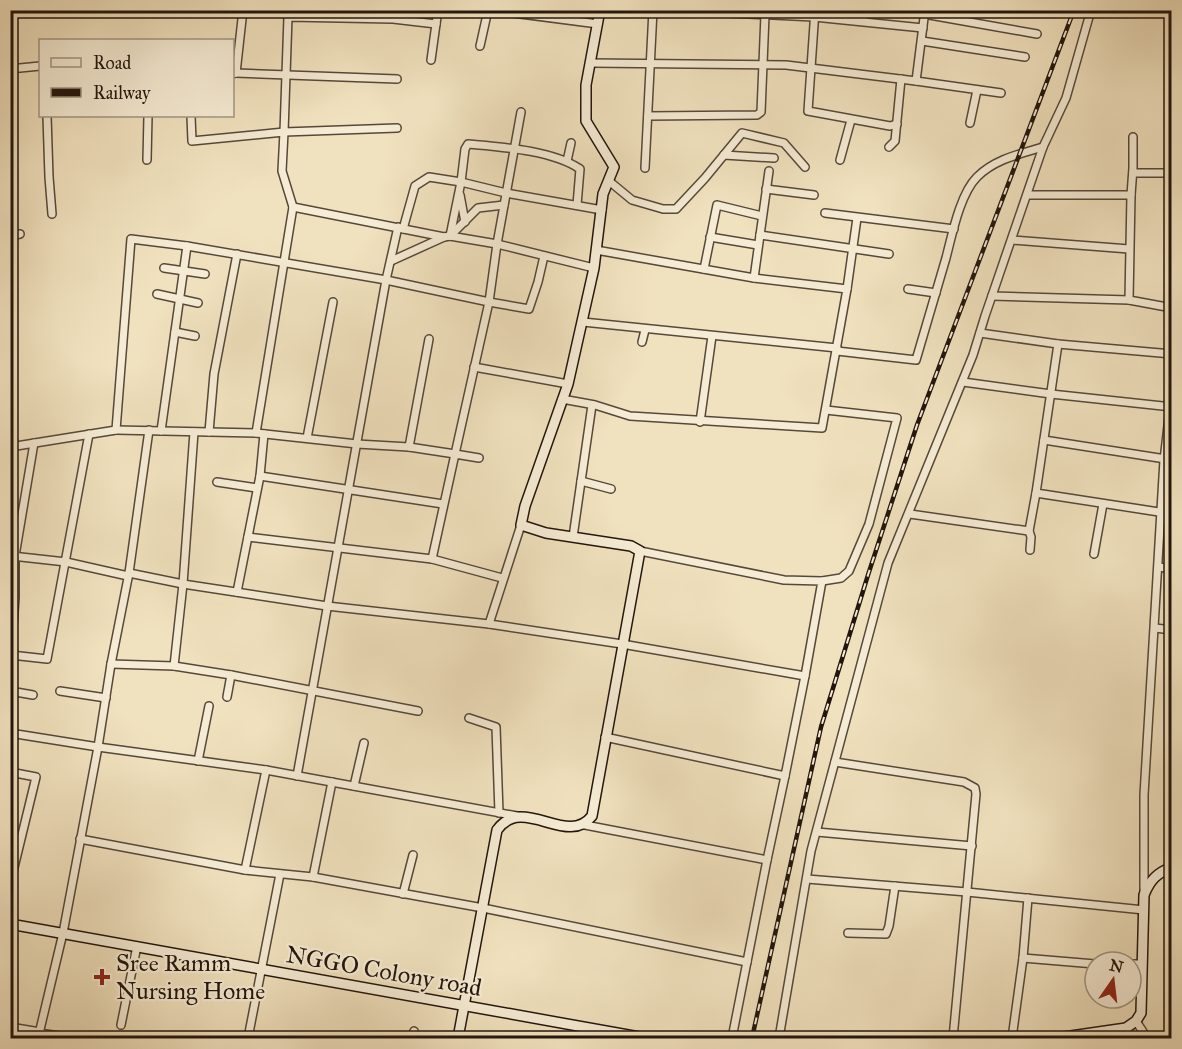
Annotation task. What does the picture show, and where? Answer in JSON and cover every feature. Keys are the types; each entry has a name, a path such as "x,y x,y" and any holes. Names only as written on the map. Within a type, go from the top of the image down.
{"street":[{"path":"243,10 234,74 397,79"},
{"path":"430,60 438,10"},
{"path":"480,46 489,10 598,24"},
{"path":"489,624 525,506 568,384 594,268 603,194 614,167 586,121 586,86 600,10"},
{"path":"645,168 653,10"},
{"path":"665,10 765,15 814,14 923,28"},
{"path":"863,20 864,10"},
{"path":"778,1038 816,832 888,563 963,382 1043,147 1066,98 1091,10"},
{"path":"916,81 925,12 1037,34"},
{"path":"237,592 260,476 260,434 293,207 282,171 289,14 393,19 436,24"},
{"path":"814,14 808,111 890,126 897,124"},
{"path":"648,117 757,116 761,112 765,15"},
{"path":"922,41 1025,57"},
{"path":"591,63 763,65 811,68 1001,93"},
{"path":"10,69 39,66"},
{"path":"889,147 895,141 901,79"},
{"path":"970,123 976,90"},
{"path":"432,559 489,302 521,112"},
{"path":"47,117 52,214"},
{"path":"147,160 148,117"},
{"path":"191,117 192,141 284,132 397,128"},
{"path":"840,160 851,120"},
{"path":"609,181 632,200 672,210 681,206 742,133 784,143 805,168"},
{"path":"1129,300 1133,137"},
{"path":"567,160 571,143"},
{"path":"447,237 461,182 465,149 468,144 514,148 567,160 580,169 577,205"},
{"path":"583,322 837,349 916,360 954,229 968,190 975,179 1008,157 1043,147"},
{"path":"724,155 774,158"},
{"path":"754,278 770,171"},
{"path":"1133,173 1172,173"},
{"path":"297,776 386,280 400,228 415,186 429,177 602,210"},
{"path":"766,189 814,195"},
{"path":"459,190 465,222"},
{"path":"1027,195 1131,195"},
{"path":"391,261 447,237 478,208 504,205"},
{"path":"704,269 717,205 762,216"},
{"path":"293,207 447,237 497,244 594,268"},
{"path":"825,213 954,229"},
{"path":"562,399 630,416 822,428 847,289 857,218"},
{"path":"10,236 20,234"},
{"path":"760,236 889,254"},
{"path":"710,237 758,245"},
{"path":"116,429 131,239 284,262 529,309 544,256"},
{"path":"1012,240 1129,249"},
{"path":"161,431 187,246"},
{"path":"596,250 754,278 847,289"},
{"path":"209,432 214,374 237,254"},
{"path":"164,268 205,274"},
{"path":"908,289 936,293"},
{"path":"157,294 198,303"},
{"path":"992,296 1129,300 1172,308"},
{"path":"307,438 333,302"},
{"path":"642,342 645,330"},
{"path":"175,332 195,336"},
{"path":"980,333 1058,344 1172,354"},
{"path":"700,422 712,336"},
{"path":"409,447 429,339"},
{"path":"1030,550 1029,531 1058,344"},
{"path":"474,367 568,384"},
{"path":"963,382 1170,407"},
{"path":"1143,950 1144,795 1172,391"},
{"path":"573,537 592,405"},
{"path":"521,525 546,533 632,546 640,551 784,580 822,581 841,578 849,571 869,524 897,418 826,410"},
{"path":"10,447 116,429 260,434 409,447 479,458"},
{"path":"39,1034 63,933 98,747 111,664 129,574 149,430"},
{"path":"174,666 183,584 194,432"},
{"path":"34,443 13,556 11,655 47,659 89,434"},
{"path":"1044,440 1168,460"},
{"path":"260,476 443,504"},
{"path":"581,481 611,489"},
{"path":"217,482 257,488"},
{"path":"1036,494 1172,514"},
{"path":"1094,554 1103,504"},
{"path":"910,514 1029,531"},
{"path":"248,537 432,559 502,578"},
{"path":"585,825 592,816 640,551"},
{"path":"13,556 66,562 183,584 327,606 489,624 622,644 804,676"},
{"path":"1159,567 1172,569"},
{"path":"732,1038 822,581"},
{"path":"1155,628 1172,630"},
{"path":"111,664 174,666 418,711"},
{"path":"227,697 231,675"},
{"path":"10,691 33,695"},
{"path":"60,691 106,698"},
{"path":"198,761 209,706"},
{"path":"470,718 496,727 499,813"},
{"path":"10,733 266,770 574,827 585,825 767,860"},
{"path":"605,737 785,776"},
{"path":"354,786 364,743"},
{"path":"835,762 964,782 975,788 972,846 953,1038"},
{"path":"245,870 266,770"},
{"path":"10,772 36,777 10,884"},
{"path":"313,877 332,782"},
{"path":"458,1038 497,830 504,821 517,816"},
{"path":"816,832 972,846"},
{"path":"80,839 245,870 313,877 483,908 747,962"},
{"path":"403,894 413,855"},
{"path":"1144,895 1152,879 1160,871 1172,867"},
{"path":"248,1038 280,874"},
{"path":"807,879 1144,910"},
{"path":"848,933 886,934 895,886"},
{"path":"1012,1038 1023,958 1028,898"},
{"name":"NGGO Colony road","path":"10,924 645,1038"},
{"path":"121,1025 137,946"},
{"path":"1023,958 1083,962"},
{"path":"1057,1038 1126,1028 1136,1021 1141,1010"},
{"path":"1136,1021 1147,1038"},
{"path":"10,1027 39,1034 73,1038"}],"railway":[{"path":"752,1038 821,727 868,575 917,425 1074,10"}],"place":[{"name":"Sree Ramm Nursing Home","path":"102,977"}]}
